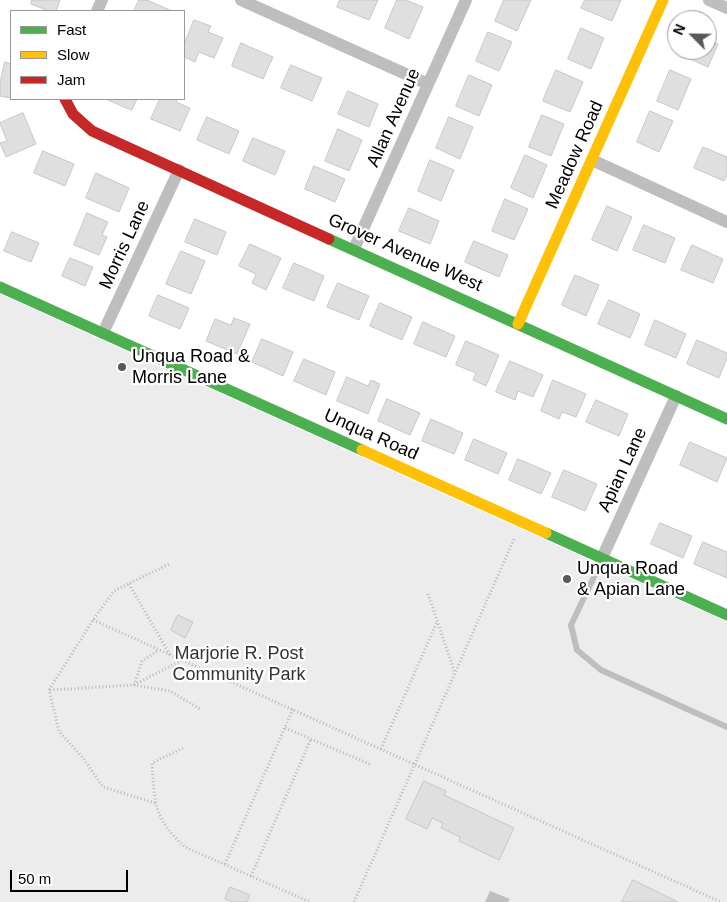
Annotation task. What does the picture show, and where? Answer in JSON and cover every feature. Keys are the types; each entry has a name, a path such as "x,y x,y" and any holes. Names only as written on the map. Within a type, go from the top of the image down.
{"street":[{"path":"241,0 428,84"},
{"name":"Allan Avenue","path":"354,250 466,0"},
{"name":"Meadow Road","path":"518,324 663,0"},
{"path":"709,0 727,8"},
{"name":"Grover Avenue West","path":"65,100 73,114 92,131 727,419"},
{"path":"592,160 727,222"},
{"name":"Morris Lane","path":"104,333 179,170"},
{"name":"Unqua Road","path":"0,287 727,615"},
{"name":"Apian Lane","path":"602,558 676,396"}],"lane":[{"path":"602,558 571,625 577,650 601,670 727,727"}],"path":[{"path":"354,902 522,522"},
{"path":"155,803 103,787 83,758 59,731 49,690 93,620 114,591 169,564"},
{"path":"129,584 170,654"},
{"path":"428,594 455,673"},
{"path":"93,620 720,902"},
{"path":"381,749 437,622"},
{"path":"134,685 142,661 160,650"},
{"path":"134,685 182,660"},
{"path":"49,690 134,685 170,691 200,710"},
{"path":"225,864 293,710"},
{"path":"285,728 372,765"},
{"path":"251,876 311,739"},
{"path":"183,748 152,763 155,803 160,819 174,837 185,847 310,902"}],"green space":[{"name":"Marjorie R. Post Community Park","path":"0,294 727,622 727,902 0,902"}],"shaded area":[{"path":"490,891 510,899 508,902 485,902"}],"building":[{"path":"32,0 60,0 56,10 46,10 31,4"},
{"path":"139,0 147,0 170,10 134,10"},
{"path":"340,0 378,0 369,20 337,7"},
{"path":"397,0 406,0 423,7 409,39 385,28"},
{"path":"504,0 531,0 517,31 495,21"},
{"path":"585,0 621,0 612,21 581,8"},
{"path":"194,20 211,26 208,32 223,38 214,58 199,52 195,62 185,57 185,42"},
{"path":"581,28 604,38 591,69 568,59"},
{"path":"488,32 512,42 499,71 476,61"},
{"path":"241,43 273,57 263,79 232,66"},
{"path":"692,60 711,60 708,67"},
{"path":"5,62 10,64 10,98 0,96 0,83"},
{"path":"291,65 322,78 312,101 281,88"},
{"path":"556,70 583,82 570,112 543,101"},
{"path":"670,70 691,79 678,110 657,101"},
{"path":"469,75 492,85 479,116 456,106"},
{"path":"348,91 378,104 369,127 338,114"},
{"path":"108,100 137,100 132,110"},
{"path":"160,100 177,100 176,102 190,108 180,131 151,119"},
{"path":"650,111 673,121 659,152 637,142"},
{"path":"23,113 36,144 6,157 0,143 7,141 0,123"},
{"path":"542,115 564,124 551,156 529,147"},
{"path":"207,117 239,131 229,154 197,140"},
{"path":"449,117 473,127 460,159 436,148"},
{"path":"338,129 362,140 349,171 325,161"},
{"path":"253,138 285,151 275,175 243,161"},
{"path":"703,147 727,157 727,175 724,181 694,168"},
{"path":"43,151 74,164 65,186 34,173"},
{"path":"525,155 547,165 533,198 511,188"},
{"path":"430,160 454,170 441,201 418,191"},
{"path":"314,166 345,179 335,202 305,189"},
{"path":"96,173 129,188 119,212 86,198"},
{"path":"505,199 528,209 514,240 492,231"},
{"path":"607,206 632,217 617,251 592,240"},
{"path":"409,208 439,221 430,244 399,231"},
{"path":"87,213 108,222 102,235 107,237 99,255 74,245"},
{"path":"195,219 226,232 217,255 185,242"},
{"path":"644,225 675,238 665,263 633,250"},
{"path":"12,232 39,243 31,262 4,251"},
{"path":"474,241 508,255 499,277 465,262"},
{"path":"250,244 281,258 266,290 252,283 256,274 239,266"},
{"path":"692,245 723,259 713,283 681,270"},
{"path":"181,251 205,261 191,294 166,284"},
{"path":"70,258 93,267 85,286 62,276"},
{"path":"294,263 324,276 314,301 283,288"},
{"path":"575,275 599,285 586,316 562,305"},
{"path":"338,283 369,296 359,320 327,307"},
{"path":"158,295 189,308 180,329 149,316"},
{"path":"609,300 640,314 630,338 598,324"},
{"path":"380,303 412,317 402,340 370,326"},
{"path":"234,318 250,324 237,354 206,341 215,319 231,325"},
{"path":"655,320 686,334 676,358 645,345"},
{"path":"423,322 455,336 446,357 414,344"},
{"path":"262,339 293,352 283,376 252,362"},
{"path":"697,340 727,353 727,358 719,378 687,364"},
{"path":"466,341 499,355 486,386 473,380 476,373 456,365"},
{"path":"304,359 335,372 326,395 294,381"},
{"path":"510,361 543,375 533,397 518,391 515,400 496,392"},
{"path":"347,377 368,386 371,380 380,384 368,414 337,401"},
{"path":"553,380 586,394 576,417 562,412 559,419 541,411"},
{"path":"387,399 420,413 410,435 378,421"},
{"path":"596,400 628,414 619,436 586,422"},
{"path":"431,419 463,433 454,454 422,441"},
{"path":"474,439 507,453 498,474 465,460"},
{"path":"690,442 727,458 717,482 680,465"},
{"path":"518,459 551,473 541,494 509,480"},
{"path":"564,470 597,484 585,511 552,497"},
{"path":"660,523 692,536 683,558 651,544"},
{"path":"703,542 727,552 727,578 694,564"},
{"path":"178,615 193,622 185,638 171,630"},
{"path":"424,781 446,791 444,795 514,828 499,860 459,841 460,837 441,828 443,823 432,818 427,829 406,819"},
{"path":"633,880 678,902 622,902"},
{"path":"230,887 250,895 247,902 233,902 225,899"}],"traffic: fast":[{"path":"329,239 727,419"},
{"path":"0,287 362,450"},
{"path":"546,533 727,615"}],"traffic: slow":[{"path":"518,324 663,0"},
{"path":"362,450 546,533"}],"traffic: jam":[{"path":"66,100 73,114 92,131 329,239"}],"place":[{"name":"Unqua Road & Morris Lane","path":"122,367"},
{"name":"Unqua Road & Apian Lane","path":"567,579"}]}
